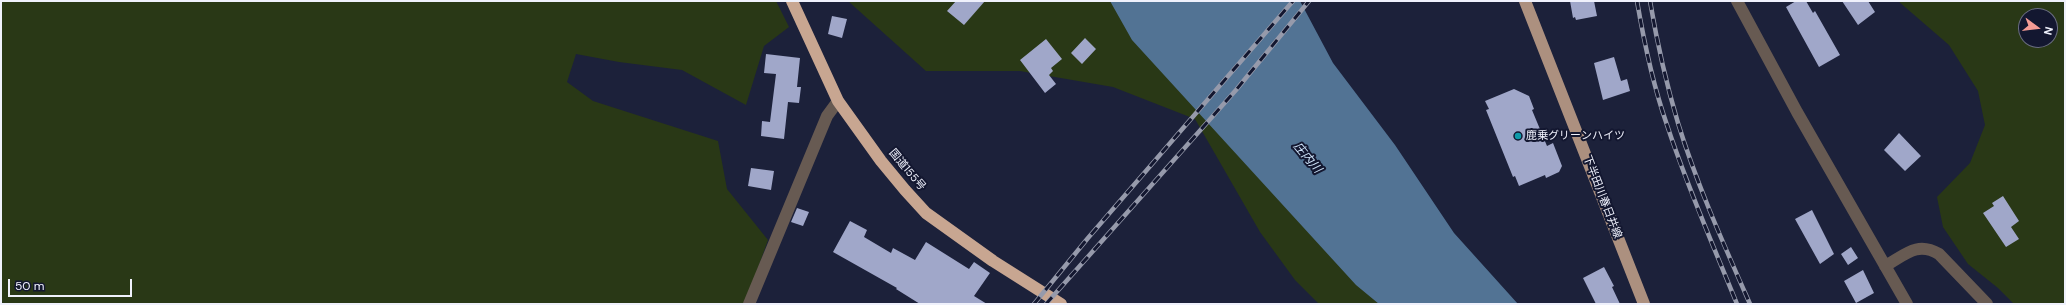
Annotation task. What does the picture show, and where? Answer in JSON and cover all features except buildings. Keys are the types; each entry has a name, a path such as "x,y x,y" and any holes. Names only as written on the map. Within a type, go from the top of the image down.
{"highway":[{"name":"国道155号","path":"792,1 838,101 881,161 926,213 993,261 1061,304"}],"main road":[{"name":"下半田川春日井線","path":"1525,1 1644,304"}],"street":[{"path":"1737,1 1907,304"},
{"path":"749,304 827,116 838,101"},
{"path":"1885,266 1916,249 1922,247 1932,250 1939,254 1987,304"}],"green space":[{"path":"1,1 776,1 789,27 764,46 746,105 682,70 619,62 576,54 567,82 593,101 718,141 727,189 768,240 745,304 1,304"},
{"path":"848,1 1210,1 1452,304 1319,304 1295,280 1260,232 1195,119 1113,87 1020,71 926,71"},
{"path":"1898,1 2065,1 2065,304 2014,304 1998,288 1968,264 1943,227 1937,197 1970,163 1985,125 1978,91 1949,45"}],"water":[{"name":"庄内川","path":"1110,1 1300,1 1333,63 1395,145 1454,233 1518,304 1379,304 1356,285 1132,40"}],"railway":[{"path":"1034,304 1088,238 1293,1"},
{"path":"1046,304 1236,90 1309,1"},
{"path":"1637,1 1657,95 1692,193 1737,304"},
{"path":"1650,1 1666,78 1685,146 1711,215 1750,304"}],"place":[{"name":"鹿乗グリーンハイツ","path":"1518,136"}]}
